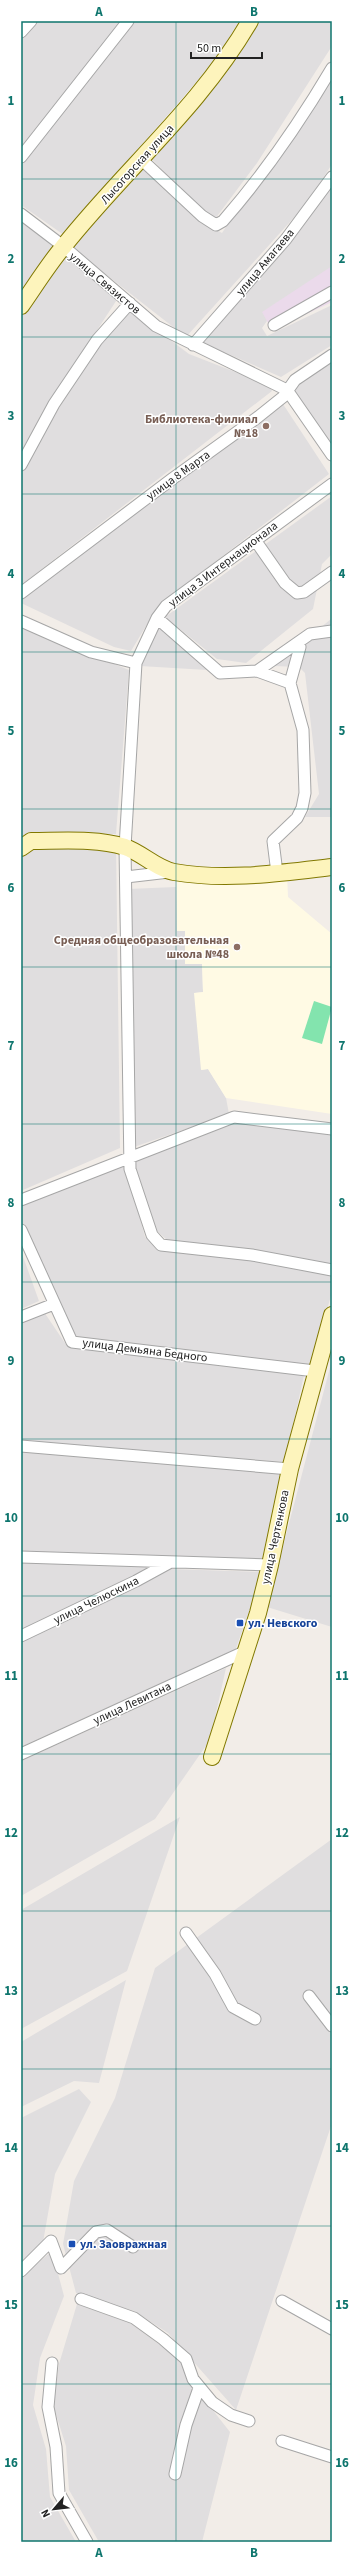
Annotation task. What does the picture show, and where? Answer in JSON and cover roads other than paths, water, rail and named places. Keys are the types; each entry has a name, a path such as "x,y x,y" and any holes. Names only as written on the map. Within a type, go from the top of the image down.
{"street":[{"path":"21,32 31,21"},
{"path":"21,157 128,21"},
{"name":"Лысогорская улица","path":"21,306 63,246 188,107 224,61 250,21"},
{"path":"141,159 202,216 216,225 226,217 264,171 302,118 332,68"},
{"name":"улица Амагаева","path":"193,345 286,239 332,177"},
{"name":"улица Связистов","path":"21,214 63,246 156,326 287,390"},
{"path":"274,326 332,292"},
{"path":"21,465 54,404 97,340 130,303"},
{"name":"улица 8 Марта","path":"21,593 172,479 258,417 283,397 295,380 332,355"},
{"path":"287,390 332,455"},
{"name":"улица 3 Интернационала","path":"136,662 157,618 166,606 332,484"},
{"path":"255,540 285,583 297,593 312,587 332,572"},
{"path":"157,618 220,673 257,671 290,683"},
{"path":"21,621 91,652 136,662 125,847 131,1155 130,1169 152,1235 161,1244 252,1255 332,1270"},
{"path":"257,671 310,634 332,631"},
{"path":"277,873 273,841 297,818 302,808 305,793 303,730 290,683 300,647 299,642"},
{"path":"21,848 31,841 85,841 125,847 172,872"},
{"path":"126,877 172,872 222,875 277,873 332,866"},
{"path":"21,1200 131,1155 234,1116 332,1129"},
{"name":"улица Демьяна Бедного","path":"21,1230 72,1342 315,1371"},
{"path":"21,1317 54,1304"},
{"name":"улица Чертенкова","path":"212,1757 244,1652 258,1613 270,1565 290,1469 315,1371 332,1315"},
{"path":"21,1446 290,1469"},
{"path":"21,1557 169,1563 270,1565"},
{"name":"улица Челюскина","path":"21,1636 136,1581 169,1563"},
{"name":"улица Левитана","path":"21,1754 244,1652"},
{"path":"186,1933 215,1974 233,2007 255,2019"},
{"path":"309,1996 332,2026"},
{"path":"21,2271 51,2241 61,2268 96,2232 107,2230 133,2247"},
{"path":"81,2299 134,2318 163,2339 186,2359 199,2388 212,2402 225,2411 249,2421"},
{"path":"282,2301 332,2329"},
{"path":"52,2363 48,2407 56,2447 59,2493 87,2542"},
{"path":"175,2474 186,2425 199,2388"},
{"path":"282,2441 332,2456"}],"place":[{"name":"Библиотека-филиал №18","path":"266,426"},
{"name":"Средняя общеобразовательная школа №48","path":"237,947"},
{"name":"ул. Невского","path":"240,1623"},
{"name":"ул. Заовражная","path":"72,2244"}]}
